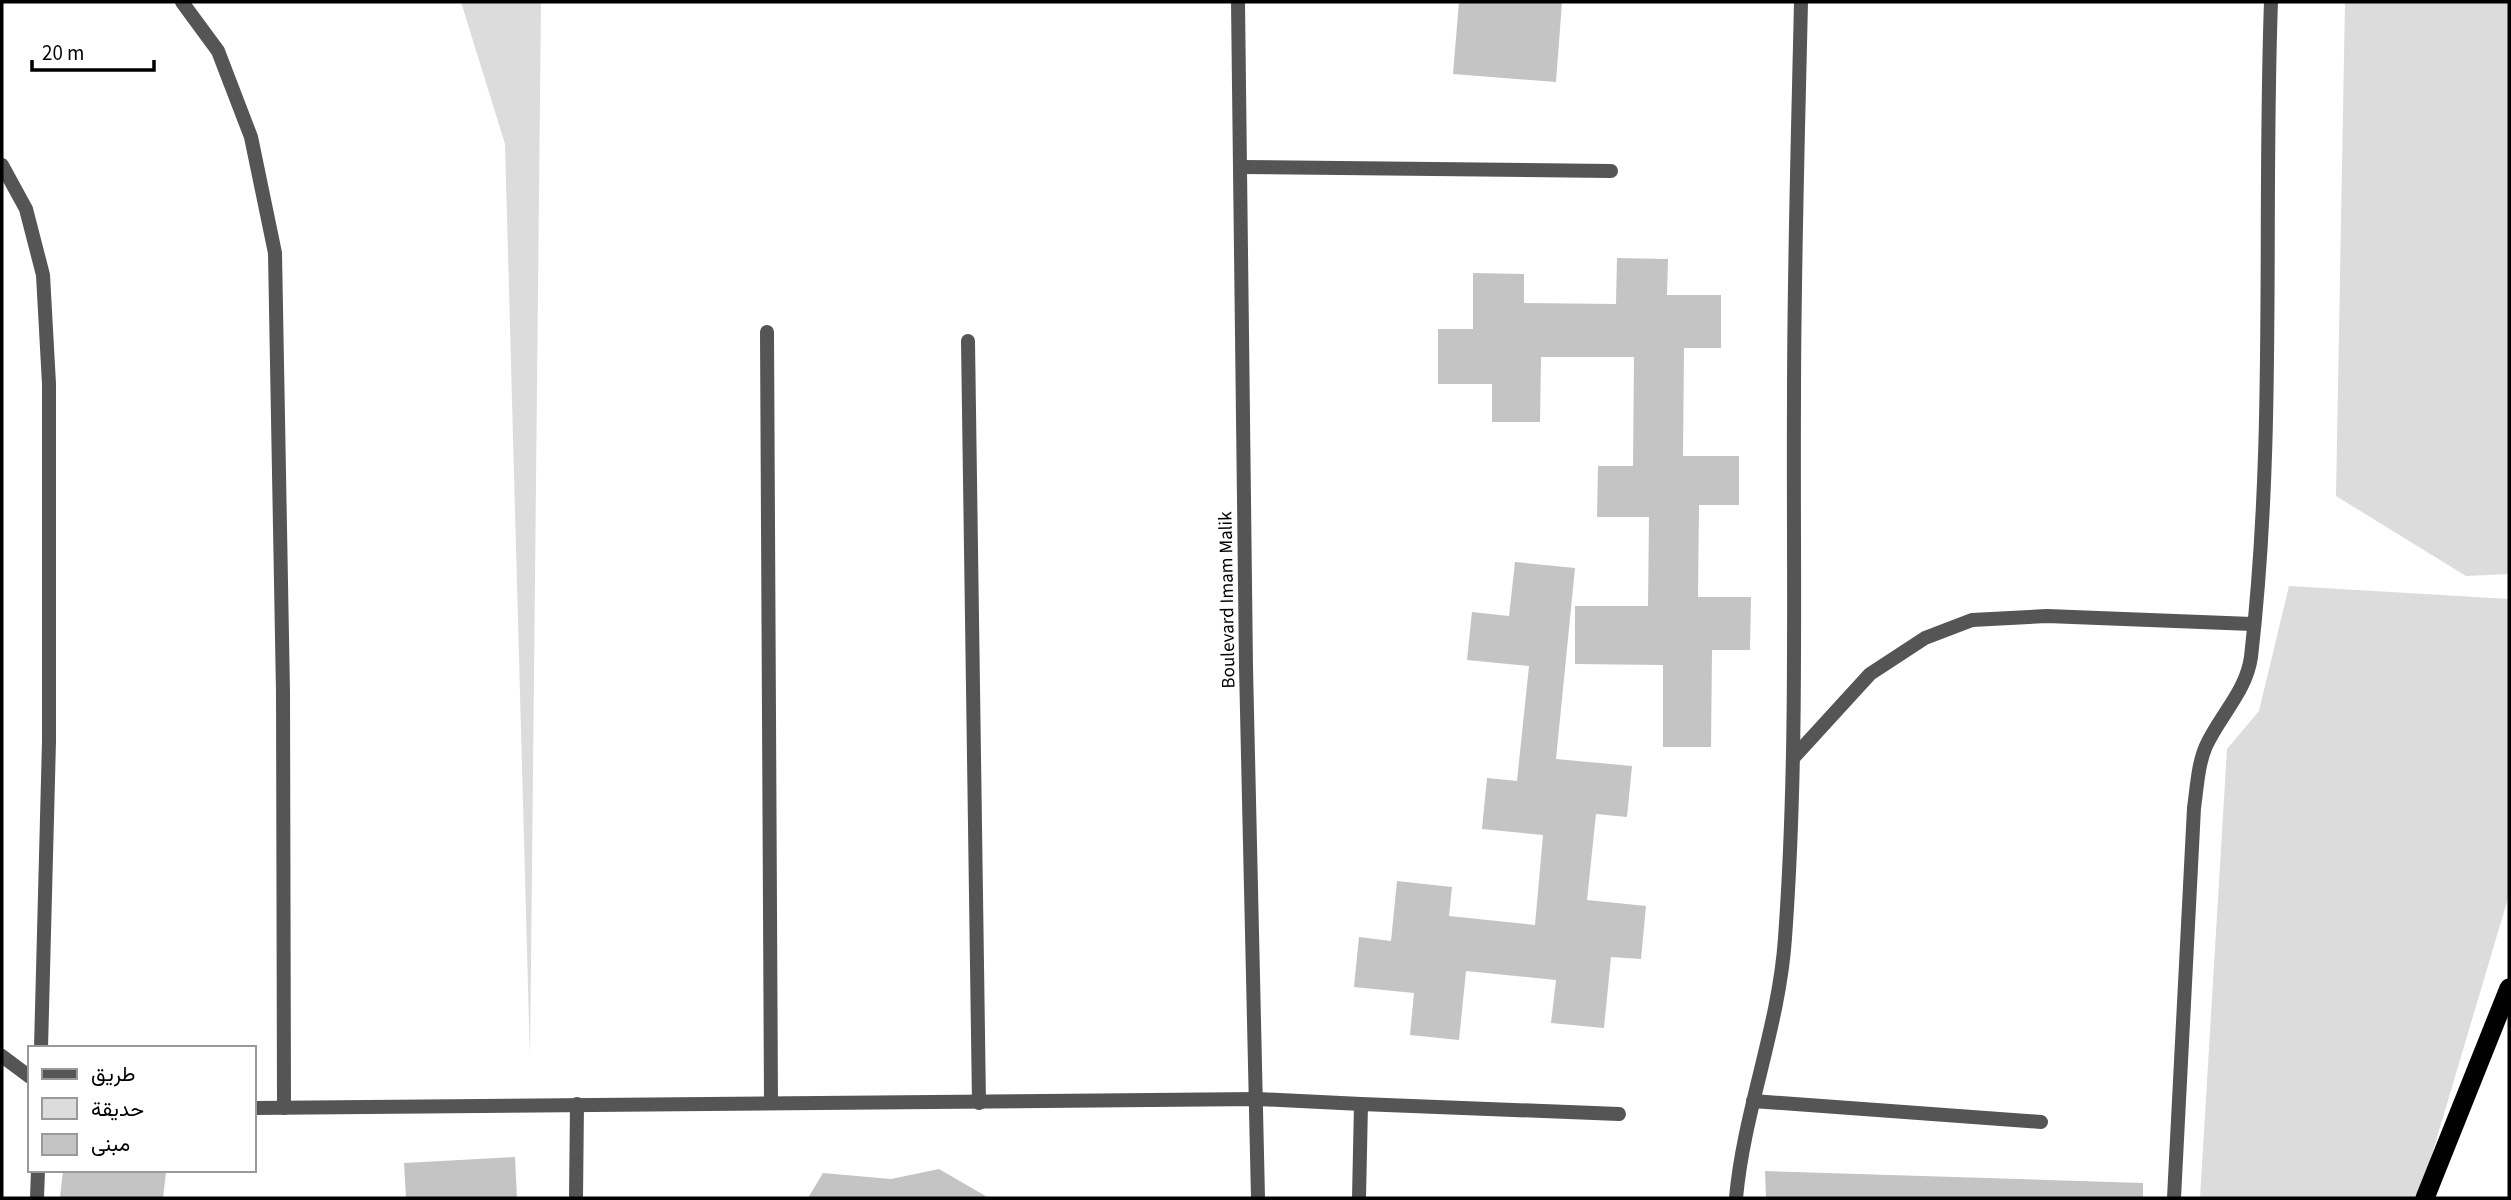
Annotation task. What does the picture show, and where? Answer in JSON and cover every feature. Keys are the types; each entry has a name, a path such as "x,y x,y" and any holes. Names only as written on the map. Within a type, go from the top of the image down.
{"highway":[{"path":"2425,1198 2509,988"}],"street":[{"path":"182,2 218,51 251,137 275,253 284,706 284,1108"},
{"name":"Boulevard Imam Malik","path":"1238,2 1246,667 1258,1099 1258,1198"},
{"path":"1736,1198 1753,1101 1771,1035 1780,985 1795,756 1794,398 1801,2"},
{"path":"2174,1198 2193,808 2206,746 2239,693 2250,659 2264,503 2269,371 2271,2"},
{"path":"2,165 26,209 43,275 49,384 50,741 41,1046"},
{"path":"1241,167 1611,171"},
{"path":"767,332 771,1103"},
{"path":"968,341 979,1103"},
{"path":"1795,756 1870,674 1925,638 1972,620 2047,616 2252,624"},
{"path":"2,1056 28,1076"},
{"path":"256,1108 1258,1099 1619,1114"},
{"path":"1753,1101 2041,1122"},
{"path":"576,1198 577,1104"},
{"path":"1359,1198 1361,1104"},
{"path":"37,1198 38,1172"}],"green space":[{"path":"461,2 541,2 530,1060 505,144"},
{"path":"2345,2 2509,2 2509,574 2466,576 2336,496"},
{"path":"2289,586 2509,599 2509,895 2419,1198 2200,1198 2227,749 2259,711"}],"building":[{"path":"1459,2 1562,2 1556,82 1453,74"},
{"path":"1617,258 1668,259 1667,295 1721,295 1721,348 1684,348 1683,456 1739,456 1739,505 1699,505 1698,597 1751,597 1750,650 1712,650 1711,747 1663,747 1663,665 1575,664 1575,606 1648,606 1649,517 1597,517 1598,466 1633,466 1634,357 1541,357 1540,422 1492,422 1492,384 1438,384 1438,329 1473,329 1473,273 1524,274 1524,303 1616,304"},
{"path":"1515,562 1575,568 1556,759 1632,766 1627,817 1596,814 1587,900 1646,906 1641,959 1611,957 1604,1028 1551,1023 1556,980 1466,971 1459,1040 1410,1035 1414,993 1354,987 1359,937 1391,941 1397,881 1452,887 1449,916 1535,925 1543,835 1482,829 1487,778 1517,781 1529,666 1467,660 1472,612 1509,616"},
{"path":"515,1157 517,1198 406,1198 404,1163"},
{"path":"939,1169 989,1198 808,1198 823,1173 891,1179"},
{"path":"1765,1171 2143,1183 2143,1198 1766,1198"},
{"path":"63,1172 166,1172 163,1198 60,1198"}]}
